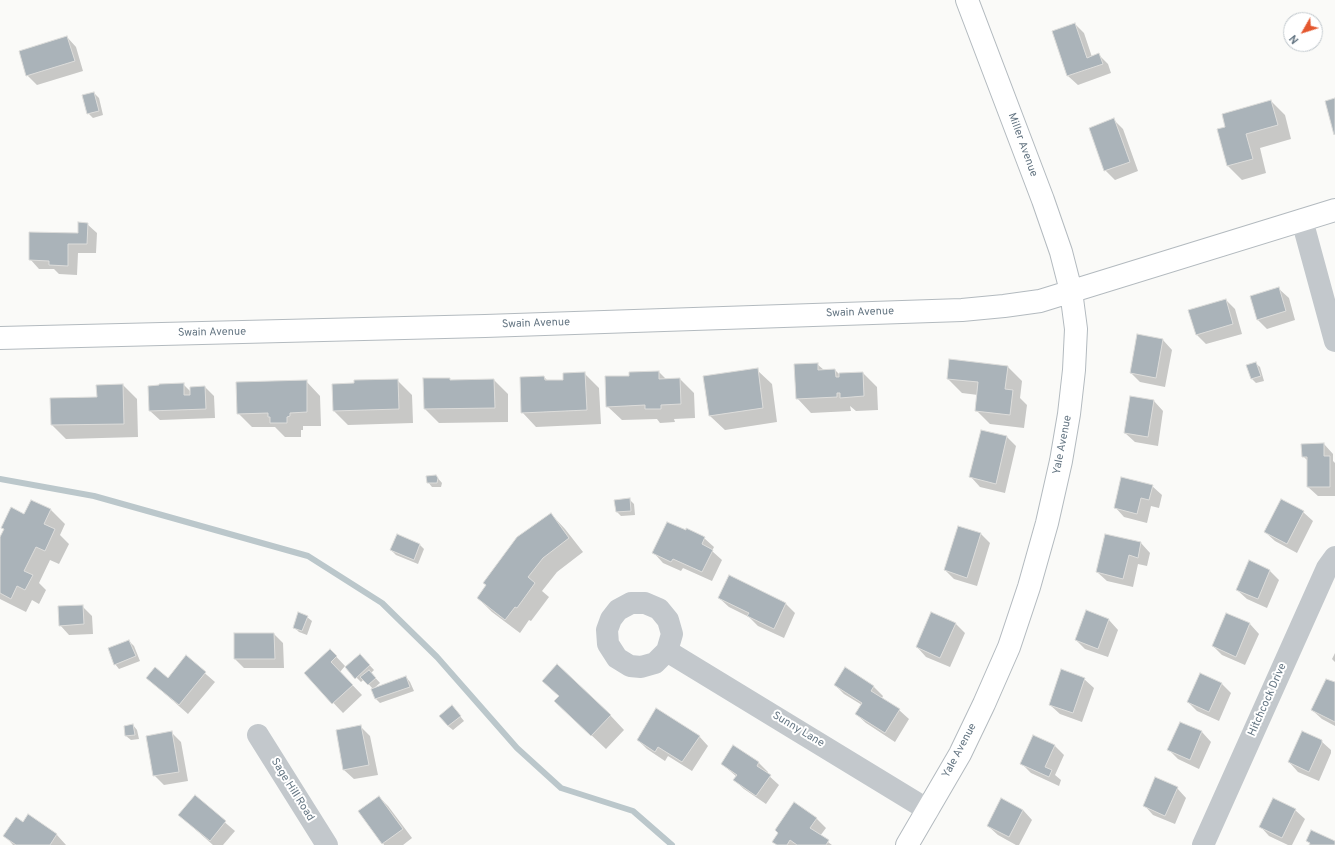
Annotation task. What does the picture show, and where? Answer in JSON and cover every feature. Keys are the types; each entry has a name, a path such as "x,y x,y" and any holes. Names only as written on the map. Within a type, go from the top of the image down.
{"street":[{"name":"Miller Avenue","path":"967,0 1043,200 1061,252 1071,291"},
{"path":"1071,291 1335,210"},
{"path":"1302,220 1335,341"},
{"name":"Swain Avenue","path":"0,338 485,326 962,310 1040,301 1071,291"},
{"name":"Yale Avenue","path":"906,845 964,747 1008,647 1029,588 1047,523 1067,427 1074,370 1076,329 1071,291"},
{"name":"Hitchcock Drive","path":"1203,845 1326,568 1335,557"},
{"name":"Sunny Lane","path":"668,651 928,810"},
{"name":"Sage Hill Road","path":"258,735 327,845"}],"building":[{"path":"1075,23 1087,58 1099,53 1103,64 1067,76 1052,31"},
{"path":"67,36 75,61 26,76 19,51"},
{"path":"94,92 99,111 87,114 82,95"},
{"path":"1335,98 1335,134 1334,135 1325,101"},
{"path":"1271,100 1278,125 1246,134 1253,159 1227,166 1217,129 1225,127 1222,114"},
{"path":"1114,118 1130,162 1104,171 1089,128"},
{"path":"78,222 88,223 87,244 68,244 68,266 49,265 49,261 29,260 29,232 78,233"},
{"path":"1279,287 1286,311 1257,320 1250,296"},
{"path":"1226,299 1233,324 1196,335 1188,310"},
{"path":"1137,334 1163,339 1156,378 1130,373"},
{"path":"949,359 1008,366 1005,389 1013,390 1010,415 975,411 978,382 947,379"},
{"path":"1256,362 1261,376 1251,379 1246,365"},
{"path":"818,363 818,370 835,369 836,377 839,377 839,373 863,372 864,396 840,398 840,393 837,393 837,397 796,399 794,364"},
{"path":"758,368 763,408 709,416 703,376"},
{"path":"659,371 659,379 680,378 681,404 661,405 661,409 645,409 645,405 606,407 605,376 629,376 629,372"},
{"path":"585,372 587,410 521,413 520,377 544,376 545,380 563,380 563,373"},
{"path":"423,378 450,378 450,380 494,379 495,408 424,409"},
{"path":"398,379 399,409 333,411 332,384 354,383 354,380"},
{"path":"307,380 307,412 290,413 290,416 287,417 287,423 270,423 268,413 237,414 236,382"},
{"path":"184,383 184,395 190,395 190,387 205,386 206,409 149,411 148,386"},
{"path":"123,384 124,424 51,425 50,398 97,397 96,385"},
{"path":"1130,396 1154,400 1148,437 1124,433"},
{"path":"981,430 1007,436 996,484 969,477"},
{"path":"1324,443 1324,456 1330,456 1330,487 1307,487 1307,457 1302,457 1301,444"},
{"path":"436,475 438,478 437,483 427,483 426,476"},
{"path":"1121,477 1153,485 1149,500 1141,498 1137,514 1114,508"},
{"path":"630,498 631,511 616,512 614,500"},
{"path":"1281,499 1304,511 1287,544 1264,532"},
{"path":"31,500 51,509 44,524 55,529 45,551 36,547 24,571 33,575 25,590 17,586 11,599 0,593 0,537 4,529 1,528 11,507 24,514"},
{"path":"551,513 569,538 543,558 528,577 535,583 517,608 515,607 505,620 477,598 486,585 483,583 517,537"},
{"path":"667,522 686,530 686,528 705,537 702,544 713,550 702,572 673,559 671,562 652,553"},
{"path":"958,526 981,533 967,578 944,570"},
{"path":"397,534 420,544 414,560 390,550"},
{"path":"1105,534 1141,542 1138,558 1129,555 1123,579 1096,572"},
{"path":"1249,560 1270,570 1258,599 1236,590"},
{"path":"729,575 786,603 774,629 747,616 749,613 718,598"},
{"path":"83,605 84,624 59,626 58,606"},
{"path":"1086,610 1109,619 1098,649 1075,640"},
{"path":"298,612 308,616 302,631 293,628"},
{"path":"931,612 956,623 940,658 916,647"},
{"path":"1226,613 1250,623 1236,657 1212,646"},
{"path":"234,633 274,633 275,659 234,659"},
{"path":"129,640 136,656 114,665 108,648"},
{"path":"330,649 337,656 331,662 353,685 332,704 304,673"},
{"path":"360,654 370,665 355,679 345,667"},
{"path":"186,655 206,672 179,705 146,678 155,667 168,678"},
{"path":"557,664 611,715 591,736 554,701 559,696 542,681"},
{"path":"845,667 874,686 871,691 900,709 885,733 855,714 862,703 834,685"},
{"path":"1061,669 1085,678 1073,713 1049,705"},
{"path":"369,670 376,678 368,685 360,677"},
{"path":"1200,673 1222,683 1209,712 1187,702"},
{"path":"406,676 410,687 375,699 371,689"},
{"path":"1326,679 1335,682 1335,722 1311,710"},
{"path":"452,705 461,716 448,726 439,716"},
{"path":"656,708 700,736 682,762 658,747 655,752 637,740"},
{"path":"1180,722 1202,731 1190,760 1167,750"},
{"path":"133,724 135,735 125,736 124,726"},
{"path":"361,725 369,765 343,770 336,730"},
{"path":"172,731 179,772 153,776 146,736"},
{"path":"1302,731 1322,740 1309,772 1288,762"},
{"path":"1033,735 1055,745 1045,767 1052,770 1049,777 1020,764"},
{"path":"733,745 759,762 757,766 771,775 756,796 733,780 737,775 721,764"},
{"path":"1155,777 1178,787 1165,816 1143,806"},
{"path":"195,795 226,821 210,841 178,815"},
{"path":"379,796 403,829 382,844 358,811"},
{"path":"1001,798 1023,810 1009,837 987,826"},
{"path":"1273,798 1296,809 1282,838 1259,827"},
{"path":"794,802 817,818 810,828 829,840 826,845 797,845 790,840 787,845 777,845 772,842 778,833 775,830"},
{"path":"28,814 57,834 50,845 16,845 3,836 16,817 23,822"},
{"path":"1311,830 1335,841 1335,845 1309,845 1310,843 1306,841"}],"waterway":[{"path":"0,479 94,496 308,556 382,603 437,657 517,748 561,788 633,811 672,845"}]}
